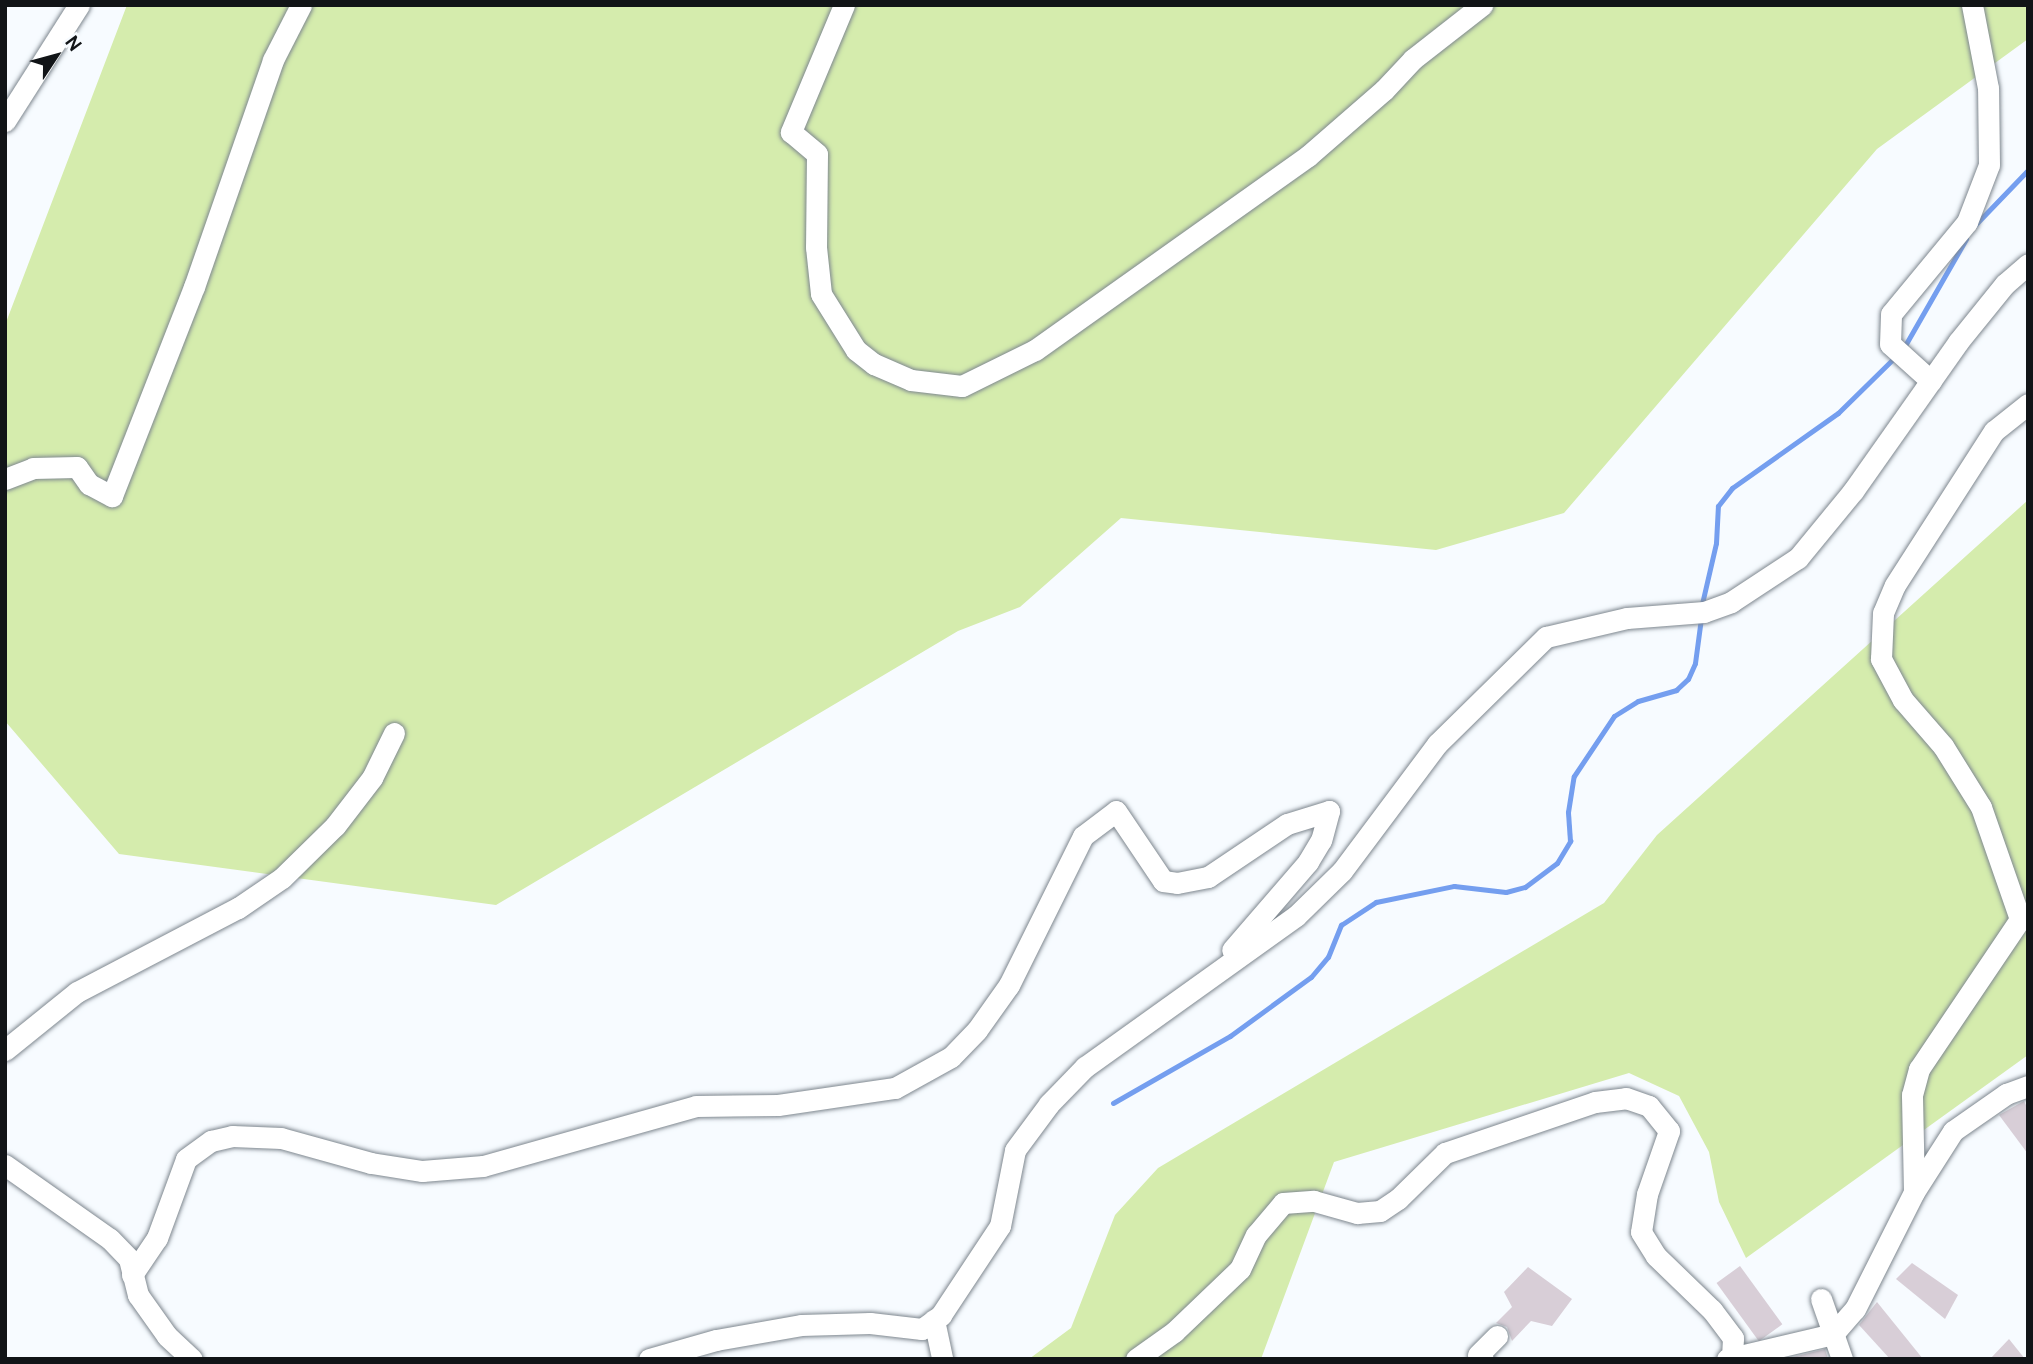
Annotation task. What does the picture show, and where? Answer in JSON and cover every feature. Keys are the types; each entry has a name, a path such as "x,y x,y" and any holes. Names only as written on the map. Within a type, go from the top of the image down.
{"street":[{"path":"5,121 79,5"},
{"path":"5,479 33,468 77,467 89,484 112,496 194,287 273,61 301,5"},
{"path":"844,5 791,132 817,155 816,247 821,295 856,350 874,364 911,380 962,386 1035,350 1308,156 1384,90 1413,59 1482,5"},
{"path":"1931,381 1890,344 1891,314 1967,222 1989,164 1988,88 1972,5"},
{"path":"649,1359 716,1340 801,1325 870,1323 922,1329 934,1320 991,1245 1000,1226 1015,1150 1049,1104 1085,1068 1296,916 1342,871 1437,744 1546,637 1627,618 1704,612 1731,602 1798,558 1853,491 1931,381 2005,284 2028,264"},
{"path":"1914,1192 1912,1095 1919,1069 2020,919 1981,807 1943,746 1903,700 1881,659 1883,612 1895,585 1994,431 2028,404"},
{"path":"5,1050 78,992 238,908 282,878 335,826 372,778 394,733"},
{"path":"132,1275 157,1238 186,1159 211,1141 232,1136 281,1138 371,1163 435,1170 483,1166 696,1106 778,1105 895,1088 951,1057 977,1030 1009,985 1083,836 1116,811 1163,881 1177,883 1208,877 1287,824 1329,811 1321,840 1308,862 1199,985"},
{"path":"1136,1359 1174,1332 1240,1269 1256,1234 1283,1203 1314,1201 1357,1213 1380,1211 1398,1199 1445,1153 1595,1102 1626,1098 1649,1106 1669,1131 1647,1194 1641,1232 1657,1255 1713,1310 1733,1338 1730,1358 1833,1334 1855,1309 1914,1192 1952,1131 2006,1094 2028,1086"},
{"path":"5,1165 110,1239 129,1259 138,1295 167,1336 192,1359"},
{"path":"1821,1300 1842,1359"},
{"path":"934,1320 942,1359"},
{"path":"1483,1359 1478,1354 1497,1336"}],"green space":[{"path":"127,5 2028,5 2028,39 1877,149 1564,513 1436,550 1121,518 1020,607 958,631 496,905 119,854 5,721 5,325"},
{"path":"2028,500 2028,1055 1746,1258 1719,1202 1709,1152 1679,1096 1629,1073 1334,1162 1261,1359 1029,1359 1071,1328 1115,1215 1158,1168 1604,903 1657,835"}],"building":[{"path":"2024,1101 2028,1109 2028,1154 1999,1115"},
{"path":"1912,1263 1958,1295 1945,1319 1896,1279"},
{"path":"1740,1266 1782,1324 1759,1341 1717,1283"},
{"path":"1528,1267 1572,1299 1552,1326 1531,1321 1512,1341 1507,1327 1496,1323 1512,1307 1504,1292"},
{"path":"1877,1302 1923,1359 1890,1359 1859,1325"},
{"path":"2009,1339 2025,1359 1990,1359"},
{"path":"1825,1349 1828,1359 1785,1359"}],"waterway":[{"path":"1975,225 2028,170"},
{"path":"1903,349 1966,239"},
{"path":"1701,608 1716,543 1718,506 1732,488 1838,413 1896,356"},
{"path":"1113,1103 1230,1036 1311,977 1328,957 1341,925 1376,902 1454,886 1506,892 1525,887 1557,863 1570,841 1568,812 1574,776 1614,716 1638,701 1676,690 1688,679 1695,663 1701,618"}]}
